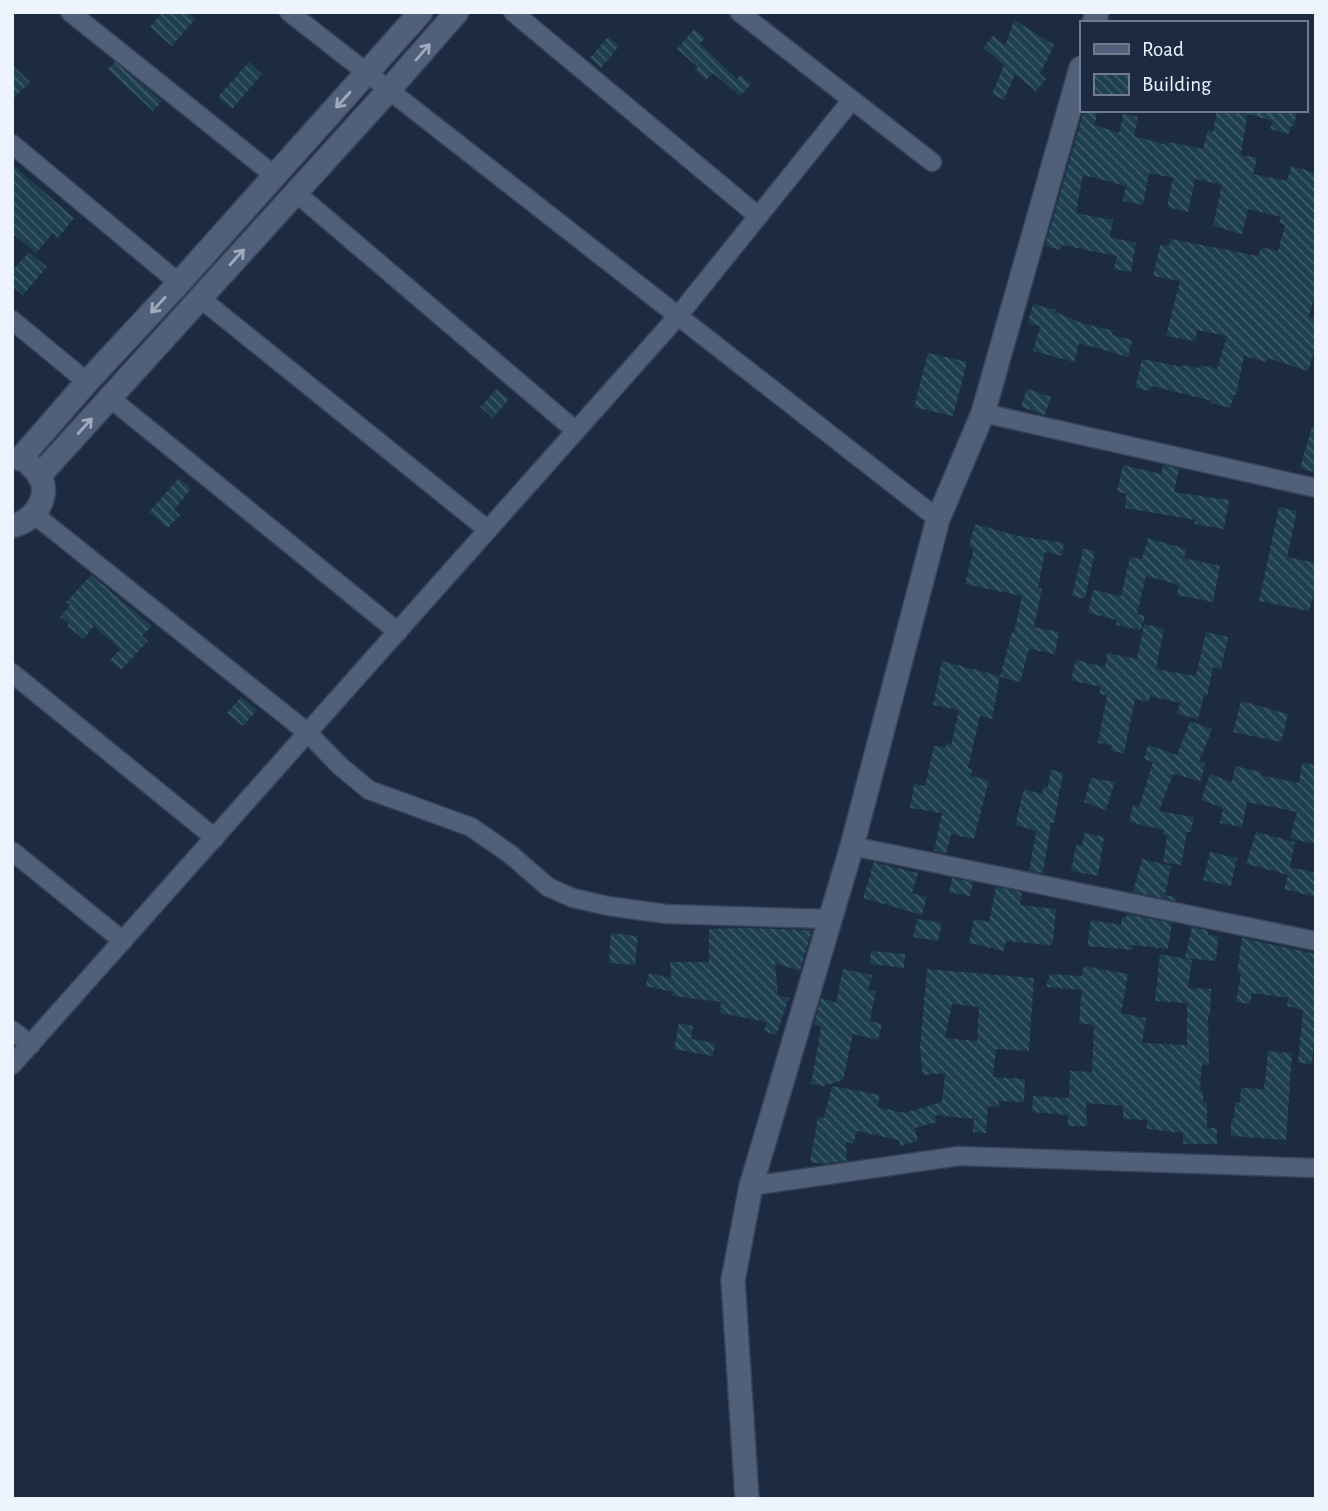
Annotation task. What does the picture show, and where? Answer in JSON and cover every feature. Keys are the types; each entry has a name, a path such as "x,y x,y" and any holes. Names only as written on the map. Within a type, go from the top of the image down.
{"street":[{"path":"70,12 275,176"},
{"path":"289,12 938,519"},
{"path":"12,527 35,515 43,492 35,469 16,459 179,283 421,12"},
{"path":"39,476 457,12"},
{"path":"513,12 758,216"},
{"path":"739,12 850,101 932,162"},
{"path":"747,1499 733,1280 751,1186 852,846 938,519 983,413 1080,72"},
{"path":"12,1065 678,316 850,101"},
{"path":"12,144 179,283"},
{"path":"295,192 576,431"},
{"path":"200,298 488,530"},
{"path":"12,320 87,382"},
{"path":"110,398 398,632"},
{"path":"983,413 1316,488"},
{"path":"35,515 308,733 340,766 369,790 471,827 510,854 548,887 573,898 666,914 831,919"},
{"path":"12,673 215,838"},
{"path":"852,846 1316,941"},
{"path":"12,851 123,941"},
{"path":"12,1030 31,1045"},
{"path":"751,1186 960,1156 1316,1168"}],"building":[{"path":"163,12 188,12 195,19 172,46 150,27"},
{"path":"1014,20 1054,45 1040,74 1046,79 1036,91 1015,74 1004,100 992,94 1004,65 983,48 993,36 1005,46"},
{"path":"694,29 705,38 700,44 737,79 740,75 751,84 740,96 713,73 706,80 695,70 698,67 677,49"},
{"path":"608,37 619,46 601,68 590,58"},
{"path":"115,62 162,101 153,111 108,69"},
{"path":"249,62 262,74 232,109 218,97"},
{"path":"12,65 30,82 12,100"},
{"path":"1083,112 1097,112 1095,125 1119,133 1123,114 1138,117 1134,136 1167,145 1168,142 1203,149 1208,130 1213,132 1217,112 1248,112 1241,155 1257,158 1253,174 1287,181 1291,166 1316,173 1316,290 1309,317 1316,319 1316,346 1308,371 1268,358 1267,362 1244,356 1236,395 1230,408 1152,386 1150,391 1135,388 1142,359 1182,367 1199,368 1200,365 1217,369 1227,336 1197,330 1195,341 1166,336 1180,281 1153,276 1160,245 1169,246 1171,239 1258,256 1261,247 1278,251 1285,225 1279,223 1281,217 1248,209 1242,234 1213,226 1222,185 1195,179 1188,212 1167,207 1173,178 1149,173 1143,205 1123,201 1126,186 1083,175 1076,213 1113,220 1110,237 1136,243 1131,272 1114,269 1117,256 1062,245 1060,250 1045,246"},
{"path":"1297,112 1294,126 1291,126 1289,134 1270,129 1273,121 1248,114"},
{"path":"12,164 74,218 58,238 53,233 36,253 12,233"},
{"path":"29,252 47,267 23,295 12,286 12,271"},
{"path":"1033,304 1056,310 1055,312 1082,323 1113,331 1112,335 1132,340 1128,357 1079,343 1074,362 1033,351 1040,326 1028,323"},
{"path":"928,353 967,362 953,416 914,407"},
{"path":"497,389 509,399 493,418 480,407"},
{"path":"1027,389 1051,397 1045,415 1021,407"},
{"path":"1312,427 1316,428 1316,473 1300,468"},
{"path":"1123,465 1161,474 1163,465 1179,469 1174,492 1229,500 1224,529 1194,524 1195,520 1125,508 1126,494 1117,491"},
{"path":"179,478 191,489 174,510 180,515 168,528 149,512"},
{"path":"1279,507 1297,511 1287,557 1316,563 1316,597 1313,597 1309,611 1259,601"},
{"path":"975,524 1019,536 1064,543 1062,556 1045,552 1038,588 1042,589 1034,627 1059,632 1055,654 1029,649 1020,682 1000,677 1022,596 965,584 974,548 969,546"},
{"path":"1148,538 1186,549 1184,558 1220,566 1213,602 1177,595 1179,585 1146,576 1137,614 1145,616 1141,630 1116,625 1117,620 1088,613 1093,590 1121,596 1130,557 1142,559"},
{"path":"1083,549 1095,551 1085,599 1072,596"},
{"path":"91,575 152,626 142,636 148,641 121,670 110,660 120,649 94,626 84,639 60,617 70,605 66,602"},
{"path":"1144,624 1164,629 1156,669 1196,676 1206,632 1228,637 1221,669 1213,667 1207,696 1204,695 1198,719 1177,714 1180,703 1150,696 1149,702 1135,699 1124,754 1111,750 1112,745 1098,743 1107,695 1099,694 1101,687 1071,680 1076,660 1105,667 1107,653 1137,659"},
{"path":"942,661 1000,676 992,719 980,716 968,768 972,769 971,776 989,780 974,839 951,834 946,854 934,851 942,813 910,808 914,784 925,786 934,746 946,747 946,743 951,745 959,710 933,705"},
{"path":"241,697 257,710 243,726 227,713"},
{"path":"1241,701 1288,714 1281,742 1233,732"},
{"path":"1190,721 1212,729 1199,762 1205,763 1201,781 1173,774 1159,811 1194,817 1191,832 1187,832 1181,865 1163,862 1167,836 1163,835 1164,830 1129,822 1133,805 1139,807 1153,762 1144,759 1148,745 1177,755"},
{"path":"1302,763 1316,765 1316,832 1313,844 1290,838 1297,812 1247,802 1242,827 1220,823 1223,808 1201,800 1210,774 1232,782 1235,766 1299,783"},
{"path":"1051,770 1063,772 1054,823 1051,823 1043,873 1029,871 1036,831 1015,825 1024,789 1042,794 1044,786 1048,787"},
{"path":"1091,778 1115,782 1106,810 1084,802"},
{"path":"1256,832 1295,842 1290,867 1316,873 1316,897 1284,889 1288,875 1246,864"},
{"path":"1084,833 1104,837 1098,876 1071,871 1076,845 1082,846"},
{"path":"1210,852 1237,858 1231,886 1203,880"},
{"path":"1142,859 1171,866 1165,895 1176,897 1176,901 1133,892"},
{"path":"874,862 918,873 912,893 927,897 922,915 863,898"},
{"path":"952,878 973,882 970,896 949,892"},
{"path":"996,887 1022,892 1020,905 1056,909 1053,943 1049,945 1006,941 1004,951 969,943 974,919 989,922"},
{"path":"1127,914 1172,923 1168,949 1132,945 1132,950 1087,946 1091,920 1121,925 1122,917 1126,918"},
{"path":"917,919 942,923 938,941 913,937"},
{"path":"1192,927 1208,931 1208,935 1218,936 1216,961 1185,958"},
{"path":"709,929 812,930 800,971 775,963 778,995 789,998 776,1035 764,1031 767,1022 720,1013 721,1002 672,996 673,992 646,986 649,973 671,978 670,962 709,962"},
{"path":"611,933 638,936 635,965 609,963"},
{"path":"1242,938 1316,954 1316,1017 1312,1064 1298,1063 1303,1010 1287,1006 1288,998 1252,993 1250,1004 1236,1002 1241,973 1237,972"},
{"path":"871,951 905,954 904,968 870,964"},
{"path":"1160,954 1192,960 1188,988 1211,989 1208,1017 1209,1065 1202,1064 1200,1091 1203,1091 1203,1103 1207,1103 1207,1128 1217,1128 1217,1144 1183,1144 1183,1133 1147,1129 1147,1120 1123,1119 1123,1106 1086,1103 1087,1126 1068,1126 1068,1115 1032,1112 1033,1096 1069,1098 1070,1071 1092,1072 1094,1025 1079,1023 1082,990 1046,987 1050,974 1082,976 1084,966 1128,974 1121,1013 1146,1018 1142,1043 1187,1045 1187,1003 1155,1001"},
{"path":"843,969 872,975 868,990 876,991 870,1021 882,1024 878,1040 853,1034 843,1080 824,1086 811,1084 821,1027 814,1024 821,998 836,1003"},
{"path":"927,969 1034,978 1029,1051 996,1049 993,1077 1025,1079 1024,1102 999,1101 999,1107 988,1106 986,1133 973,1132 974,1119 935,1115 937,1122 915,1128 918,1141 900,1146 899,1140 857,1131 853,1144 846,1142 847,1161 822,1164 810,1162 818,1117 824,1118 832,1086 880,1095 878,1107 905,1113 942,1102 945,1073 923,1075 920,1047","holes":["952,1004 979,1007 977,1041 945,1038"]},
{"path":"679,1023 693,1026 691,1039 715,1043 713,1056 674,1049"},
{"path":"1268,1051 1292,1053 1286,1140 1231,1136 1231,1119 1234,1119 1235,1102 1240,1103 1241,1088 1264,1089"}]}
